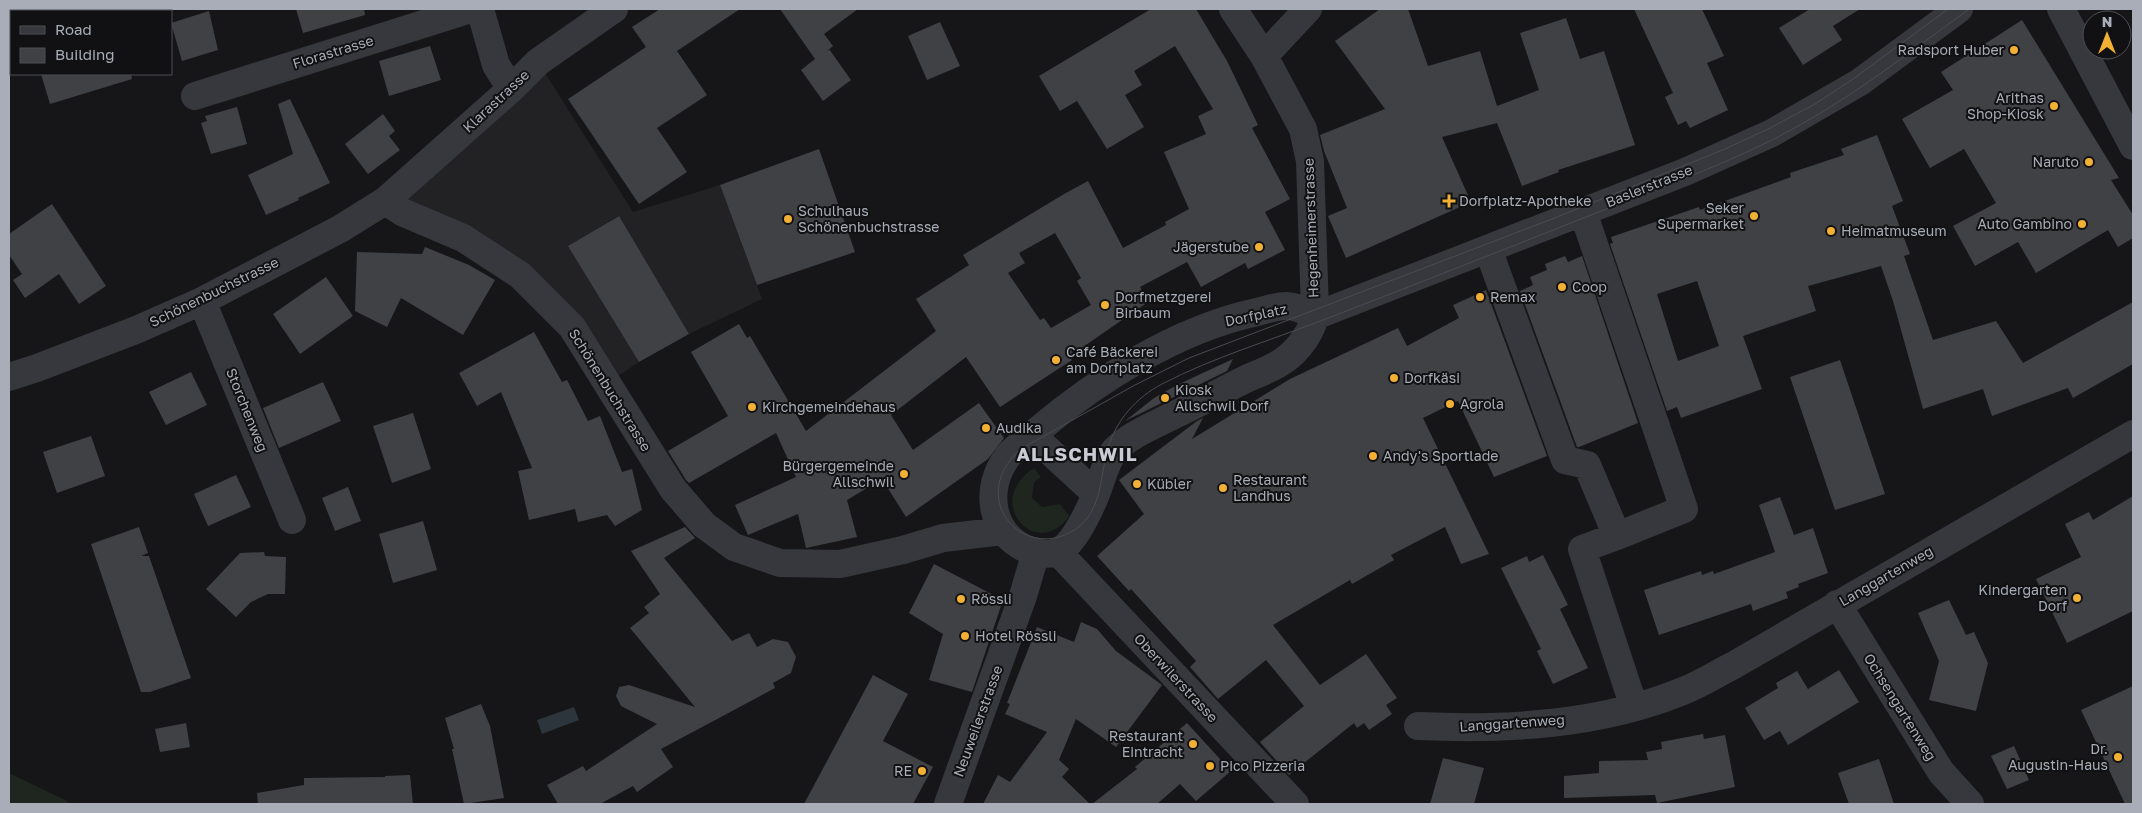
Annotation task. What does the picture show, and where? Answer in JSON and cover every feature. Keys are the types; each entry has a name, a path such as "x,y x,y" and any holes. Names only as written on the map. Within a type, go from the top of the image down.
{"street":[{"name":"Florastrasse","path":"195,96 471,9"},
{"path":"480,9 496,65 511,89"},
{"name":"Klarastrasse","path":"385,201 511,89 538,62 614,9"},
{"name":"Hegenheimerstrasse","path":"1233,9 1264,56 1303,129 1310,161 1315,316"},
{"path":"1264,56 1308,9"},
{"name":"Baslerstrasse","path":"1315,316 1685,172 1772,133 1860,82 1959,9"},
{"path":"2061,9 2133,146"},
{"name":"Schönenbuchstrasse","path":"9,377 136,330 202,301 340,229 385,201 402,212 462,238 520,275 572,328 673,489 704,525 734,547 780,563 840,564 903,550 943,538 1002,531"},
{"path":"1583,212 1684,508 1582,549 1634,707"},
{"path":"1488,249 1565,460 1587,464 1617,536"},
{"name":"Storchenweg","path":"202,301 292,520"},
{"name":"Dorfplatz","path":"1002,531 993,502 996,479 1008,456 1056,415 1099,384 1176,340 1240,316 1287,306 1303,310 1315,316"},
{"path":"1002,531 1014,543 1047,552 1065,548 1072,539 1096,494 1104,471 1114,452 1119,447 1145,430 1284,361 1303,341 1315,316"},
{"name":"Langgartenweg","path":"1418,726 1468,728 1548,724 1634,707 1684,690 1734,665 2133,434"},
{"path":"1032,435 1096,494"},
{"name":"Neuweilerstrasse","path":"948,804 1023,596 1047,552"},
{"name":"Oberwilerstrasse","path":"1047,552 1295,804"},
{"name":"Ochsengartenweg","path":"1837,604 1941,772 1970,804"}],"shaded area":[{"path":"538,62 633,212 720,185 762,299 689,334 618,216 569,246 639,362 608,383 520,275 385,201"},
{"path":"1034,468 1041,477 1034,482 1032,498 1042,507 1060,504 1069,516 1056,529 1043,533 1030,530 1020,522 1014,511 1013,497 1019,482"},
{"path":"574,707 579,720 542,734 537,720"},
{"path":"9,773 69,802 66,804 9,804"}],"building":[{"path":"296,9 364,9 365,15 303,33"},
{"path":"660,9 740,9 677,51 707,95 657,128 687,172 639,204 568,99 646,47 632,27"},
{"path":"780,9 858,9 824,34 833,46 829,49 851,80 823,101 801,70 815,59"},
{"path":"1151,9 1196,9 1227,61 1258,125 1252,128 1290,199 1265,212 1285,250 1248,269 1245,263 1201,287 1187,262 1140,287 1148,302 1070,356 1072,360 1000,407 966,357 891,415 913,450 979,403 1004,438 988,459 906,517 882,479 847,500 857,537 806,548 798,514 748,535 735,505 796,477 776,433 689,483 686,480 668,451 728,416 691,352 739,324 747,338 750,336 806,431 936,331 916,299 969,265 963,255 1064,194 1088,181 1123,248 1166,225 1165,222 1189,209 1164,152 1206,134 1198,116 1213,109 1175,46 1134,71 1142,85 1125,95 1144,127 1107,149 1077,101 1060,111 1039,76","holes":["1055,233 1081,278 1077,281 1091,305 1051,328 1044,318 1040,320 1008,273 1025,263 1019,253"]},
{"path":"1380,9 1408,9 1428,66 1480,51 1497,106 1539,90 1520,33 1566,18 1580,59 1604,51 1635,145 1558,170 1559,172 1522,186 1497,123 1442,137 1471,202 1346,258 1328,216 1347,208 1324,151 1320,135 1385,109 1335,41"},
{"path":"1634,9 1702,9 1724,56 1707,63 1728,110 1690,128 1686,121 1678,125 1665,97 1673,93"},
{"path":"1810,9 1860,9 1833,26 1842,40 1803,65 1779,28"},
{"path":"209,11 218,50 182,61 172,23"},
{"path":"2022,20 2119,178 2111,180 2133,215 2133,238 2118,247 2108,230 2036,273 2018,242 1975,266 1953,226 1996,203 1964,149 1930,168 1902,119 1953,90 1941,72"},
{"path":"940,22 960,66 927,80 908,36"},
{"path":"430,46 441,80 389,96 379,61"},
{"path":"41,75 131,75 132,79 50,104"},
{"path":"290,99 330,183 266,215 248,175 293,154 278,104"},
{"path":"237,107 247,144 211,154 201,123 207,121 205,116"},
{"path":"383,114 395,131 389,136 400,150 368,174 345,144"},
{"path":"1877,135 1903,201 1892,206 1910,254 1904,256 1933,340 1996,321 2023,363 2133,302 2133,364 2073,398 2068,388 1992,416 1983,389 1923,409 1893,301 1881,266 1808,286 1816,311 1743,336 1762,389 1681,418 1677,407 1667,411 1610,244 1613,243 1611,237 1699,207 1700,210 1791,177 1790,173 1844,155 1841,149","holes":["1697,281 1719,346 1678,361 1657,294"]},
{"name":"Schulhaus Schönenbuchstrasse","path":"819,149 855,252 757,285 720,185"},
{"path":"52,204 106,286 79,304 59,274 25,298 13,280 22,274 9,255 9,234"},
{"path":"619,216 689,334 639,362 568,246"},
{"path":"425,247 469,265 495,280 463,335 401,298 387,327 355,311 357,252 422,254"},
{"path":"1565,256 1568,262 1582,256 1638,423 1579,447 1577,447 1520,291 1533,285 1530,277 1547,270 1545,264"},
{"path":"326,277 353,316 300,354 273,314"},
{"path":"1486,290 1547,456 1494,477 1458,401 1423,418 1489,554 1461,564 1445,527 1391,555 1394,560 1352,584 1350,580 1273,625 1320,685 1366,654 1397,698 1386,705 1392,714 1369,730 1364,723 1357,728 1354,723 1289,775 1260,742 1304,706 1266,660 1218,699 1190,667 1196,661 1131,589 1129,591 1097,556 1144,514 1119,480 1197,421 1203,418 1192,439 1290,379 1398,328 1407,346 1459,318 1453,305"},
{"path":"534,332 562,382 567,380 588,421 600,416 622,472 632,469 642,510 615,526 607,515 578,522 575,509 529,520 518,471 532,468 501,392 477,406 459,373"},
{"path":"1233,359 1227,371 1125,421 1154,398"},
{"path":"1840,360 1885,494 1835,510 1790,377"},
{"path":"191,372 207,405 166,425 149,392"},
{"path":"323,382 341,421 279,448 263,408"},
{"path":"413,413 431,469 392,483 373,426"},
{"path":"91,436 105,476 57,493 43,452"},
{"path":"236,475 251,507 208,526 194,494"},
{"path":"348,487 361,521 335,531 322,498"},
{"path":"2133,496 2133,611 2067,643 2036,579 2081,557 2065,524 2089,512 2093,520"},
{"path":"1780,497 1794,535 1813,528 1828,573 1798,584 1799,587 1786,592 1788,598 1753,611 1751,604 1659,635 1644,590 1701,571 1702,575 1713,571 1714,574 1775,552 1759,505"},
{"path":"423,521 437,570 393,583 379,534"},
{"path":"139,527 148,553 141,556 149,556 191,678 150,692 141,692 91,544"},
{"path":"685,527 695,538 664,558 732,641 749,633 757,647 773,639 788,642 796,657 791,673 773,683 775,688 661,749 673,767 637,792 633,786 600,804 558,804 547,785 583,766 586,771 657,724 621,706 616,696 619,687 629,685 695,707 630,628 649,613 644,607 660,594 631,551"},
{"path":"264,552 265,556 286,557 285,594 268,594 251,602 236,617 206,589 240,553"},
{"path":"1543,555 1568,605 1560,609 1588,668 1553,684 1537,651 1541,649 1501,568 1527,556 1529,562"},
{"path":"934,564 1003,600 972,692 929,680 943,634 909,613"},
{"path":"1949,600 1966,635 1974,632 1988,663 1976,711 1929,700 1939,661 1918,613"},
{"path":"1081,622 1097,629 1116,651 1162,685 1116,747 1076,719 1059,760 1069,769 1062,777 1090,804 983,804 998,775 1010,782 1047,732 1005,714 1010,704 1007,703 1037,627 1074,642"},
{"path":"1839,670 1859,702 1788,745 1780,731 1764,740 1745,708 1778,688 1776,683 1797,671 1808,689"},
{"path":"873,675 908,694 883,741 933,767 913,804 804,804"},
{"name":"Dr. Augustin-Haus","path":"2133,686 2133,804 2125,804 2081,710"},
{"path":"481,704 490,726 504,798 464,804 452,749 454,749 445,718"},
{"path":"186,723 190,747 160,752 155,729"},
{"path":"1187,723 1231,771 1196,801 1180,784 1157,804 1092,804 1137,769 1135,767"},
{"path":"1703,734 1704,739 1725,735 1735,787 1657,803 1655,795 1564,798 1564,776 1599,773 1599,761 1648,760 1646,752 1662,749 1661,742"},
{"path":"2014,746 2029,780 2007,789 1991,756"},
{"path":"1443,758 1484,768 1474,804 1430,804"},
{"path":"1879,759 1894,804 1849,804 1838,773"},
{"path":"410,775 413,804 258,804 257,793 304,785 304,778"}],"tram line":[{"path":"1948,9 1856,77 1815,104 1725,149 1552,219 1189,358 1135,385 1019,450 1010,460 1001,476 998,495 1001,509 1008,520 1028,536 1041,539 1055,538 1069,533 1080,526 1094,507 1108,448 1116,428 1129,410 1153,389 1222,357 1420,283 1679,181 1751,150 1826,110 1898,61 1969,9"}],"place":[{"name":"Radsport Huber","path":"2014,50"},
{"name":"Arithas Shop-Kiosk","path":"2054,106"},
{"name":"Naruto","path":"2089,162"},
{"name":"Dorfplatz-Apotheke","path":"1449,201"},
{"name":"Seker Supermarket","path":"1754,216"},
{"name":"Schulhaus Schönenbuchstrasse","path":"788,219"},
{"name":"Auto Gambino","path":"2082,224"},
{"name":"Heimatmuseum","path":"1831,231"},
{"name":"Jägerstube","path":"1259,247"},
{"name":"Coop","path":"1562,287"},
{"name":"Remax","path":"1480,297"},
{"name":"Dorfmetzgerei Birbaum","path":"1105,305"},
{"name":"Café Bäckerei am Dorfplatz","path":"1056,360"},
{"name":"Dorfkäsi","path":"1394,378"},
{"name":"Kiosk Allschwil Dorf","path":"1165,398"},
{"name":"Agrola","path":"1450,404"},
{"name":"Kirchgemeindehaus","path":"752,407"},
{"name":"Audika","path":"986,428"},
{"name":"Andy's Sportlade","path":"1373,456"},
{"name":"Bürgergemeinde Allschwil","path":"904,474"},
{"name":"Kübler","path":"1137,484"},
{"name":"Restaurant Landhus","path":"1223,488"},
{"name":"Kindergarten Dorf","path":"2077,598"},
{"name":"Rössli","path":"961,599"},
{"name":"Hotel Rössli","path":"965,636"},
{"name":"Restaurant Eintracht","path":"1193,744"},
{"name":"Dr. Augustin-Haus","path":"2118,757"},
{"name":"Pico Pizzeria","path":"1210,766"},
{"name":"RE","path":"922,771"}],"district":[{"name":"ALLSCHWIL","path":"1077,454"}]}
